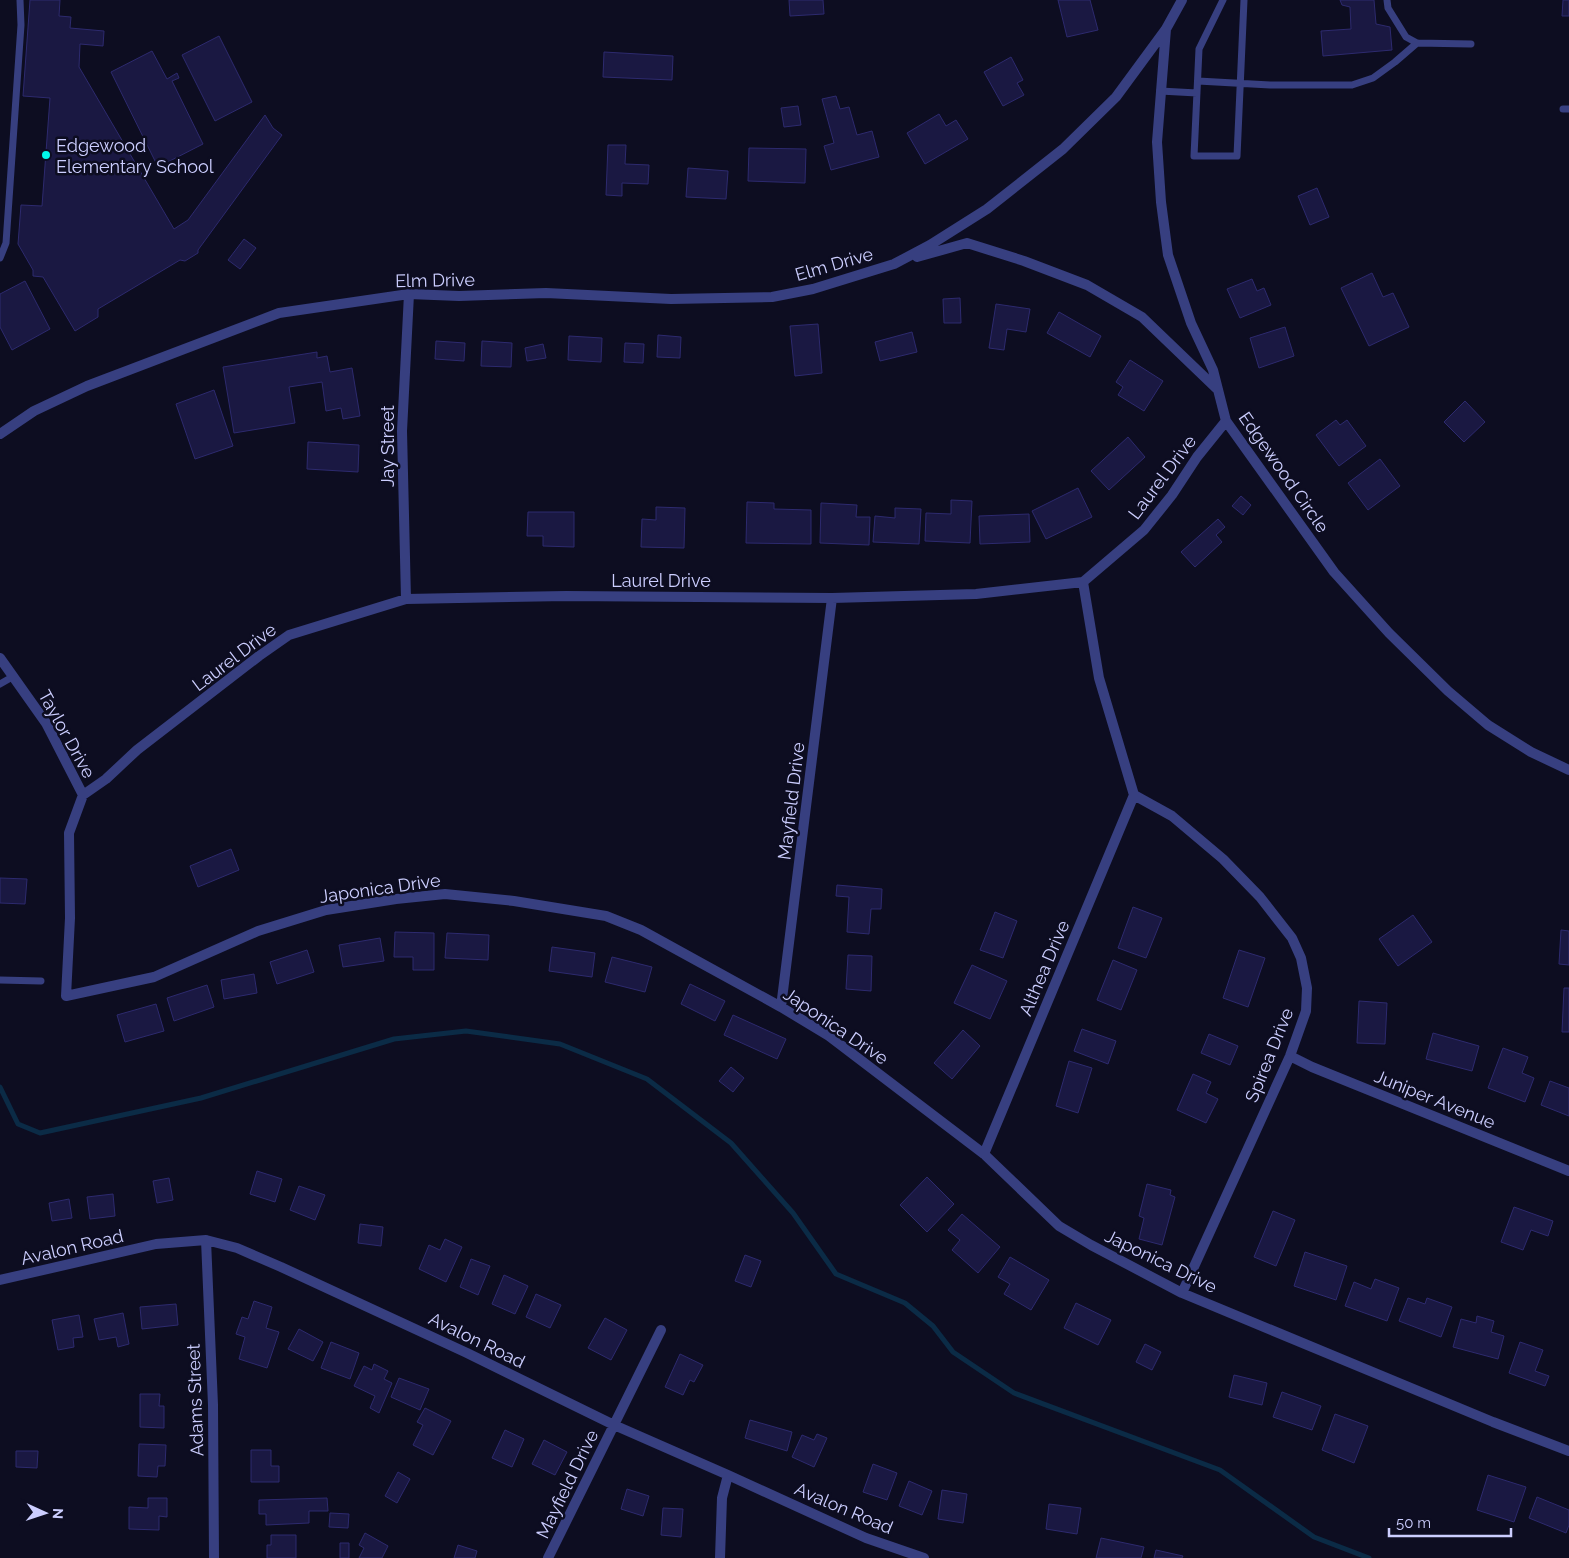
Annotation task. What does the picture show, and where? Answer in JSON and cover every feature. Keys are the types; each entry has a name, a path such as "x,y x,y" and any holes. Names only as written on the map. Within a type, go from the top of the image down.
{"street":[{"name":"Edgewood Circle","path":"1182,0 1166,29 1157,142 1160,202 1168,255 1191,323 1213,370 1226,421 1334,572 1389,634 1448,691 1488,724 1531,752 1569,770"},
{"name":"Elm Drive","path":"894,264 930,245 987,209 1063,149 1116,97 1166,29"},
{"name":"Elm Drive","path":"0,434 34,412 87,386 279,313 409,294 459,296 546,293 671,299 772,296 813,289 967,244 1024,261 1078,282 1142,317 1219,390"},
{"name":"Jay Street","path":"406,599 402,431 409,294"},
{"name":"Laurel Drive","path":"83,795 106,779 137,750 258,656 289,635 406,599 566,596 832,598 976,594 1082,582 1144,530 1172,495 1197,457 1226,421"},
{"path":"1082,582 1099,678 1134,795"},
{"name":"Mayfield Drive","path":"781,1008 832,598"},
{"name":"Taylor Drive","path":"0,658 46,723 83,795 69,833 70,918 68,952"},
{"name":"Spirea Drive","path":"1134,795 1172,816 1223,859 1260,897 1292,938 1301,958 1307,988 1306,1011 1290,1056 1182,1293"},
{"name":"Althea Drive","path":"984,1154 1134,795"},
{"name":"Japonica Drive","path":"68,952 66,996 154,977 258,932 326,910 446,894 514,901 606,916 641,930 829,1036 984,1154 1059,1226 1182,1293 1484,1418 1569,1451"},
{"name":"Juniper Avenue","path":"1290,1056 1321,1071 1569,1171"},
{"name":"Avalon Road","path":"0,1280 156,1244 206,1240 237,1248 281,1266 467,1353 614,1425 866,1538 924,1558"},
{"name":"Adams Street","path":"206,1240 212,1405 214,1558"},
{"name":"Mayfield Drive","path":"548,1558 660,1330"},
{"path":"720,1558 722,1498 728,1475"}],"lane":[{"path":"0,258 6,243 21,25 20,0"},
{"path":"1223,0 1199,49 1194,156 1236,156 1244,0"},
{"path":"1387,0 1388,8 1406,37 1417,44 1471,44"},
{"path":"1198,81 1241,84 1352,85 1373,78 1417,44"},
{"path":"1160,90 1197,93"},
{"path":"0,684 14,676"},
{"path":"0,980 41,981"}],"building":[{"path":"30,0 60,0 59,16 71,17 70,28 104,31 103,46 80,44 79,67 174,229 188,220 265,115 273,128 282,135 198,250 198,253 185,261 180,260 98,309 98,317 75,331 43,277 33,276 33,270 18,244 21,205 42,206 50,98 23,96"},
{"path":"789,0 823,0 824,14 790,16"},
{"path":"1058,0 1090,0 1098,30 1067,37"},
{"path":"1340,0 1374,0 1376,24 1390,27 1392,50 1323,56 1321,31 1351,29 1350,7 1342,5"},
{"path":"1563,0 1569,0 1569,16 1562,16"},
{"path":"219,36 252,102 215,121 182,55"},
{"path":"152,51 167,79 177,73 179,78 172,81 203,144 158,167 111,72"},
{"path":"604,52 673,56 672,80 603,77"},
{"path":"1011,57 1023,80 1017,83 1024,95 1003,106 984,72"},
{"path":"836,96 840,109 849,107 857,135 872,131 879,157 831,170 824,146 834,143 822,99"},
{"path":"798,106 801,125 784,127 781,108"},
{"path":"939,114 946,126 956,120 968,139 925,164 907,133"},
{"path":"608,145 626,145 625,164 649,165 648,184 622,183 622,196 606,195"},
{"path":"749,148 806,149 805,183 748,181"},
{"path":"688,168 728,171 726,199 686,197"},
{"path":"1317,188 1329,217 1310,225 1298,196"},
{"path":"244,239 256,248 240,269 228,260"},
{"path":"1372,273 1383,297 1393,293 1409,327 1369,346 1341,288"},
{"path":"1252,279 1257,291 1264,288 1271,305 1240,318 1227,289"},
{"path":"25,281 50,329 12,350 0,327 0,294"},
{"path":"960,298 961,323 944,323 943,299"},
{"path":"996,304 1030,309 1026,332 1007,329 1004,350 989,348"},
{"path":"1059,312 1101,336 1090,357 1047,333"},
{"path":"818,324 822,373 795,376 790,326"},
{"path":"1285,327 1294,356 1259,368 1250,338"},
{"path":"912,332 917,352 880,361 875,342"},
{"path":"658,335 681,337 680,358 657,357"},
{"path":"569,336 602,338 601,362 568,360"},
{"path":"436,341 465,343 464,361 435,359"},
{"path":"482,341 512,343 511,367 481,366"},
{"path":"625,343 644,344 643,363 624,362"},
{"path":"543,344 546,358 527,361 525,348"},
{"path":"317,352 317,358 327,356 330,372 352,368 360,416 343,419 341,408 326,411 322,382 289,387 295,423 234,433 223,367"},
{"path":"1130,360 1163,381 1144,411 1118,395 1123,387 1116,382"},
{"path":"214,390 233,446 195,459 176,404"},
{"path":"1465,401 1485,422 1464,442 1444,422"},
{"path":"1336,420 1340,425 1347,420 1366,446 1339,466 1316,435"},
{"path":"1128,437 1145,457 1109,490 1091,471"},
{"path":"308,442 359,445 358,472 307,469"},
{"path":"1380,459 1400,486 1368,510 1348,483"},
{"path":"1078,488 1092,517 1046,539 1032,511"},
{"path":"1241,496 1251,505 1243,515 1232,506"},
{"path":"951,500 972,501 970,543 925,541 926,513 951,514"},
{"path":"747,502 774,503 774,509 811,510 811,544 746,543"},
{"path":"821,503 857,505 856,517 870,517 869,545 820,543"},
{"path":"656,507 685,508 684,548 641,547 642,519 656,520"},
{"path":"895,508 921,509 919,544 873,542 875,516 895,518"},
{"path":"528,512 574,512 574,547 543,546 543,536 527,536"},
{"path":"1029,514 1030,542 980,544 979,516"},
{"path":"1218,519 1225,527 1216,535 1222,542 1195,567 1181,552"},
{"path":"231,849 239,870 198,887 190,866"},
{"path":"0,878 27,879 25,904 0,903"},
{"path":"837,885 882,889 881,909 871,909 869,934 847,932 849,897 836,896"},
{"path":"1133,907 1162,918 1146,958 1118,948"},
{"path":"995,912 1017,921 1003,958 980,950"},
{"path":"1413,915 1432,942 1398,966 1379,939"},
{"path":"1561,930 1569,931 1569,965 1559,964"},
{"path":"395,932 434,933 434,970 413,970 413,957 394,957"},
{"path":"447,933 489,935 488,960 445,958"},
{"path":"380,938 384,961 343,967 339,945"},
{"path":"552,947 595,953 592,977 549,971"},
{"path":"307,950 314,972 277,984 270,962"},
{"path":"1239,950 1265,958 1248,1007 1223,998"},
{"path":"848,955 872,956 871,991 846,989"},
{"path":"612,957 652,967 645,992 605,982"},
{"path":"1113,960 1137,970 1121,1010 1097,1000"},
{"path":"972,965 1007,981 990,1019 954,1003"},
{"path":"254,974 257,993 224,999 221,980"},
{"path":"690,984 725,1001 715,1021 681,1004"},
{"path":"207,985 214,1007 174,1021 167,998"},
{"path":"1564,988 1569,988 1569,1032 1562,1032"},
{"path":"1359,1001 1387,1003 1385,1044 1357,1043"},
{"path":"156,1004 164,1031 125,1042 117,1015"},
{"path":"733,1015 786,1039 777,1059 724,1035"},
{"path":"1082,1029 1116,1041 1108,1064 1074,1051"},
{"path":"963,1030 980,1046 952,1079 934,1063"},
{"path":"1433,1033 1479,1046 1472,1071 1426,1059"},
{"path":"1209,1034 1238,1046 1230,1065 1201,1053"},
{"path":"1503,1048 1528,1057 1522,1073 1534,1078 1525,1102 1488,1088"},
{"path":"1069,1061 1092,1068 1078,1113 1056,1106"},
{"path":"731,1067 744,1078 733,1092 719,1081"},
{"path":"1193,1074 1211,1082 1206,1093 1218,1099 1206,1123 1177,1110"},
{"path":"1550,1081 1569,1088 1569,1116 1541,1105"},
{"path":"257,1171 282,1179 275,1202 250,1194"},
{"path":"927,1177 954,1204 927,1232 900,1205"},
{"path":"169,1178 173,1200 157,1203 153,1181"},
{"path":"1147,1184 1171,1190 1170,1195 1175,1197 1162,1245 1139,1239 1144,1218 1139,1216"},
{"path":"299,1186 325,1195 315,1220 290,1210"},
{"path":"113,1194 115,1216 90,1219 87,1197"},
{"path":"69,1199 72,1218 52,1221 49,1203"},
{"path":"1514,1207 1553,1221 1548,1236 1531,1230 1523,1250 1501,1242"},
{"path":"1273,1211 1295,1220 1276,1266 1254,1257"},
{"path":"962,1214 1000,1247 978,1273 952,1250 960,1240 948,1230"},
{"path":"360,1224 383,1227 381,1246 358,1243"},
{"path":"445,1239 462,1247 446,1282 419,1269 429,1245 440,1250"},
{"path":"1305,1252 1347,1266 1336,1300 1294,1286"},
{"path":"745,1255 761,1261 751,1287 735,1281"},
{"path":"1010,1257 1049,1280 1031,1310 1004,1294 1010,1284 998,1277"},
{"path":"471,1259 490,1266 478,1295 460,1287"},
{"path":"504,1275 528,1286 515,1314 492,1304"},
{"path":"1375,1279 1399,1288 1387,1321 1345,1306 1354,1282 1371,1289"},
{"path":"536,1294 561,1305 550,1328 526,1317"},
{"path":"1408,1298 1425,1304 1427,1298 1452,1307 1441,1337 1399,1321"},
{"path":"254,1301 272,1307 266,1328 279,1332 267,1368 239,1359 245,1337 236,1334 242,1317 248,1319"},
{"path":"1076,1303 1111,1320 1098,1345 1064,1328"},
{"path":"176,1304 178,1325 142,1329 140,1307"},
{"path":"123,1313 129,1344 118,1347 116,1337 99,1340 94,1319"},
{"path":"79,1315 83,1337 73,1338 74,1347 58,1350 52,1320"},
{"path":"1477,1316 1494,1321 1491,1332 1504,1336 1498,1359 1453,1347 1461,1319 1476,1323"},
{"path":"605,1318 627,1330 611,1360 588,1348"},
{"path":"299,1329 323,1342 313,1361 288,1349"},
{"path":"331,1342 359,1353 350,1379 321,1368"},
{"path":"1520,1342 1543,1350 1535,1371 1549,1376 1545,1386 1509,1373"},
{"path":"1145,1344 1161,1352 1152,1370 1136,1362"},
{"path":"680,1354 703,1365 694,1382 690,1380 683,1395 665,1387"},
{"path":"374,1364 388,1371 384,1379 392,1383 379,1413 370,1408 375,1396 354,1386 364,1366 372,1370"},
{"path":"1234,1375 1267,1383 1262,1405 1229,1397"},
{"path":"399,1378 429,1389 420,1410 391,1397"},
{"path":"1282,1392 1321,1406 1312,1430 1273,1417"},
{"path":"140,1394 160,1394 159,1406 164,1406 164,1428 140,1427"},
{"path":"425,1408 451,1421 433,1455 413,1445 423,1425 417,1422"},
{"path":"1335,1414 1368,1426 1354,1463 1322,1450"},
{"path":"750,1420 792,1432 787,1451 745,1438"},
{"path":"505,1430 524,1439 512,1467 492,1458"},
{"path":"817,1434 827,1438 814,1467 792,1457 802,1435 814,1440"},
{"path":"544,1440 567,1452 555,1475 532,1464"},
{"path":"139,1444 166,1445 165,1466 158,1466 157,1477 138,1476"},
{"path":"251,1450 271,1450 271,1466 279,1466 279,1482 251,1482"},
{"path":"16,1451 38,1451 37,1468 16,1467"},
{"path":"873,1464 897,1473 887,1500 863,1492"},
{"path":"398,1472 410,1479 397,1503 385,1496"},
{"path":"1488,1475 1526,1487 1514,1522 1477,1510"},
{"path":"909,1481 932,1491 922,1515 899,1506"},
{"path":"627,1489 649,1496 643,1516 621,1509"},
{"path":"942,1490 967,1494 963,1523 938,1519"},
{"path":"1537,1497 1569,1510 1569,1525 1566,1533 1529,1518"},
{"path":"148,1498 167,1498 167,1517 159,1516 159,1530 129,1529 129,1507 148,1508"},
{"path":"327,1498 328,1511 309,1511 309,1523 266,1525 266,1514 259,1514 259,1500"},
{"path":"1049,1504 1081,1508 1077,1534 1046,1529"},
{"path":"663,1508 683,1509 681,1537 661,1535"},
{"path":"330,1513 349,1514 348,1528 329,1527"},
{"path":"365,1533 388,1546 382,1558 359,1558 364,1548 359,1545"},
{"path":"271,1535 296,1535 296,1558 267,1558 267,1545 271,1545"},
{"path":"1101,1538 1144,1547 1141,1558 1096,1558"},
{"path":"340,1543 349,1543 349,1558 340,1558"},
{"path":"458,1545 477,1551 475,1558 454,1558"},
{"path":"1156,1550 1183,1556 1182,1558 1154,1558"}],"waterway":[{"path":"0,1087 18,1124 40,1133 201,1098 394,1039 466,1031 560,1044 647,1079 731,1143 793,1213 836,1274 905,1303 933,1326 953,1352 1014,1393 1220,1470 1314,1537 1369,1558"}],"place":[{"name":"Edgewood Elementary School","path":"46,155"}]}
